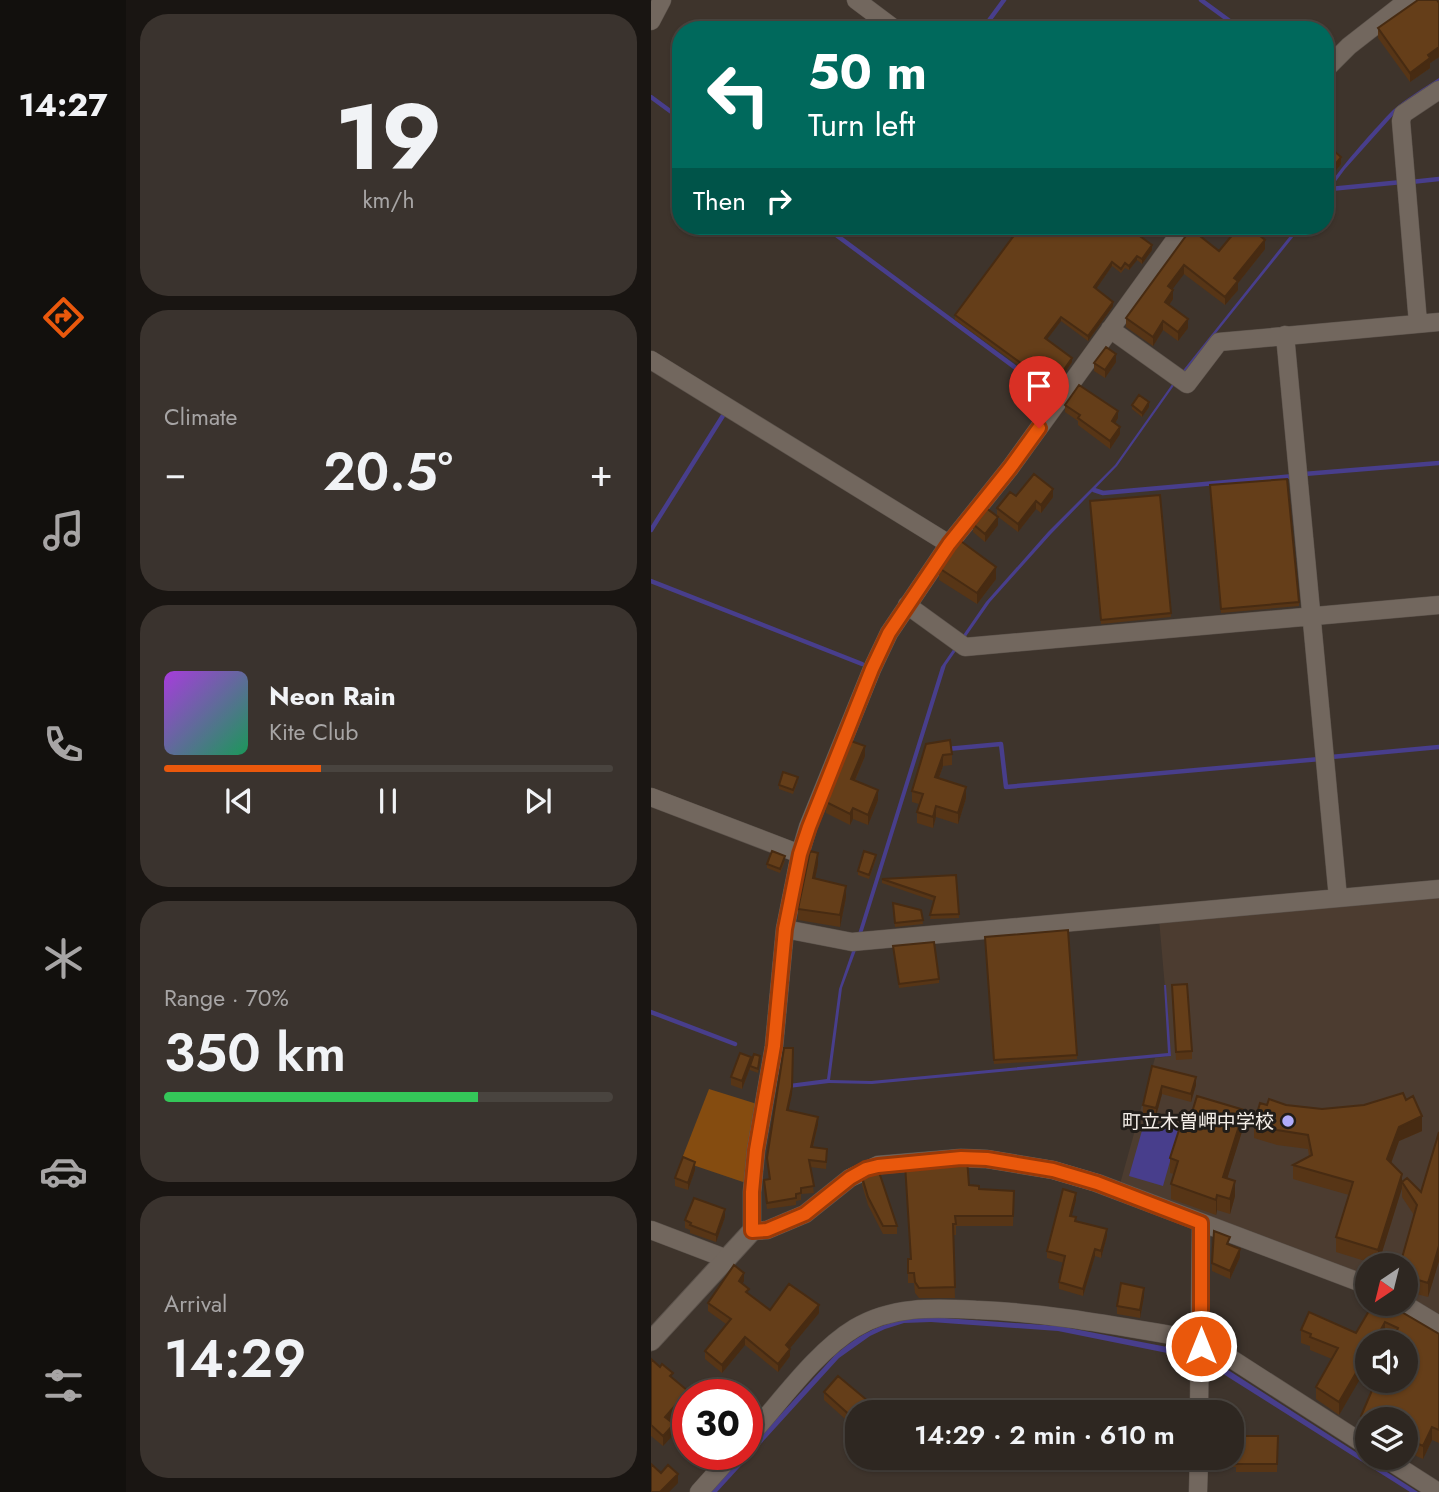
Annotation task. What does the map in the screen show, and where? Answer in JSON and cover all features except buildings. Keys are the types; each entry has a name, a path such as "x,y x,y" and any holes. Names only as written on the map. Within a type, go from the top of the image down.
{"street":[{"path":"651,21 662,0"},
{"path":"856,0 884,21"},
{"path":"1334,61 1408,0"},
{"path":"1418,323 1401,121 1403,114 1439,90"},
{"path":"651,1341 752,1231 756,1150 774,1046 785,929 800,854 872,669 889,633 907,605 949,544 1010,468 1110,329 1170,235"},
{"path":"1110,329 1187,384 1219,342 1439,322"},
{"path":"1285,335 1338,898"},
{"path":"651,360 949,544"},
{"path":"907,605 959,643 1439,605"},
{"path":"651,797 800,854"},
{"path":"785,929 858,941 1439,888"},
{"path":"752,1231 767,1230 805,1214 850,1178 866,1169 961,1158 987,1159 1053,1170 1097,1183 1355,1281"},
{"path":"1199,1400 1201,1223"},
{"path":"651,1230 727,1259"},
{"path":"763,1421 827,1349 856,1327 888,1314 935,1307 1072,1318 1200,1350 1213,1347 1355,1438"},
{"path":"1418,1312 1439,1325"},
{"path":"699,1492 719,1470"},
{"path":"1198,1492 1199,1470"},
{"path":"1404,1470 1439,1492"}],"shaded area":[{"path":"1439,78 1439,82 1397,111 1334,184 1334,179 1343,166 1366,139 1393,110"},
{"path":"1291,235 1295,235 1175,384 1117,466 990,602 946,665 862,934 842,988 830,1080 871,1081 1168,1053 1164,985 1171,1056 872,1084 829,1083 781,1089 781,1085 827,1079 839,989 941,667 986,602 1048,532 1115,465 1173,383"},
{"name":"町立木曽岬中学校","path":"1439,894 1439,1315 1418,1303 1418,1253 1355,1253 1355,1273 1120,1184 1155,1058 1171,1056 1159,919"},
{"path":"709,1089 757,1104 746,1183 681,1161"},
{"path":"1145,1120 1179,1130 1163,1186 1129,1176"},
{"path":"930,1317 1059,1326 1193,1352 1211,1359 1355,1452 1355,1457 1209,1365 1192,1358 1058,1331 931,1322 904,1323 885,1329 839,1358 763,1441 763,1434 835,1355 868,1332 902,1320"},
{"path":"730,1470 737,1470 717,1492 710,1492"},
{"path":"1375,1470 1384,1470 1418,1492 1410,1492"}],"waterway":[{"path":"989,21 1004,0"},
{"path":"1201,0 1230,21"},
{"path":"651,97 672,112"},
{"path":"1411,182 1439,179"},
{"path":"1334,189 1402,182"},
{"path":"836,235 1051,394"},
{"path":"651,530 724,414"},
{"path":"1304,474 1439,463"},
{"path":"1094,490 1103,493 1294,476"},
{"path":"651,581 862,664"},
{"path":"947,749 1001,744 1006,787 1320,759"},
{"path":"1331,757 1439,747"},
{"path":"651,1012 735,1044"}],"place":[{"name":"町立木曽岬中学校","path":"1288,1121"}],"route":[{"path":"1039,428 949,544 889,633 809,827 800,854 785,929 774,1046 756,1150 752,1231 786,1224 817,1206 850,1178 878,1166 961,1158 1018,1163 1053,1170 1097,1183 1201,1223 1201,1346"}]}
